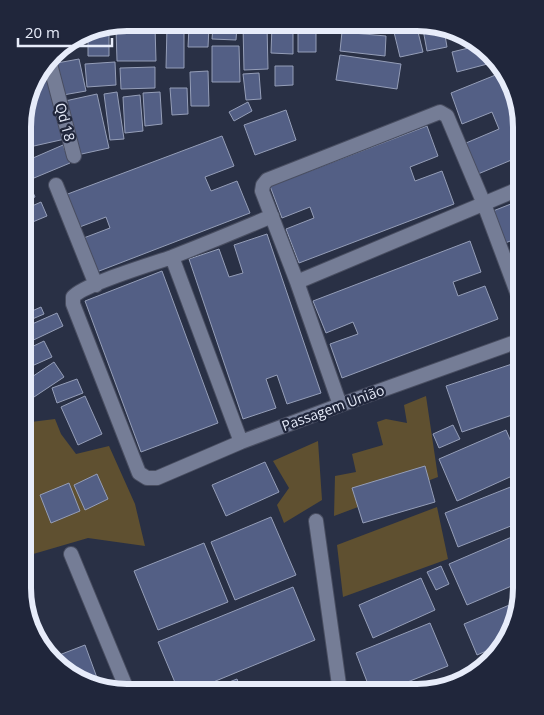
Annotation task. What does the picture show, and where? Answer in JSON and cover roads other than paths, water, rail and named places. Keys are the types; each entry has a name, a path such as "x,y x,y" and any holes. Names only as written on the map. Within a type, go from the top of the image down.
{"street":[{"name":"Qd 18","path":"51,69 74,156"},
{"path":"340,404 297,282 262,191 263,185 267,180 440,112 447,116 484,204 513,282"},
{"path":"56,185 96,285 272,216"},
{"path":"297,282 513,192"},
{"path":"172,256 241,442"},
{"name":"Passagem União","path":"96,285 77,292 73,297 73,304 139,473 147,478 157,478 241,442 340,404 513,343"},
{"path":"316,521 339,684"},
{"path":"71,554 125,684"}]}
